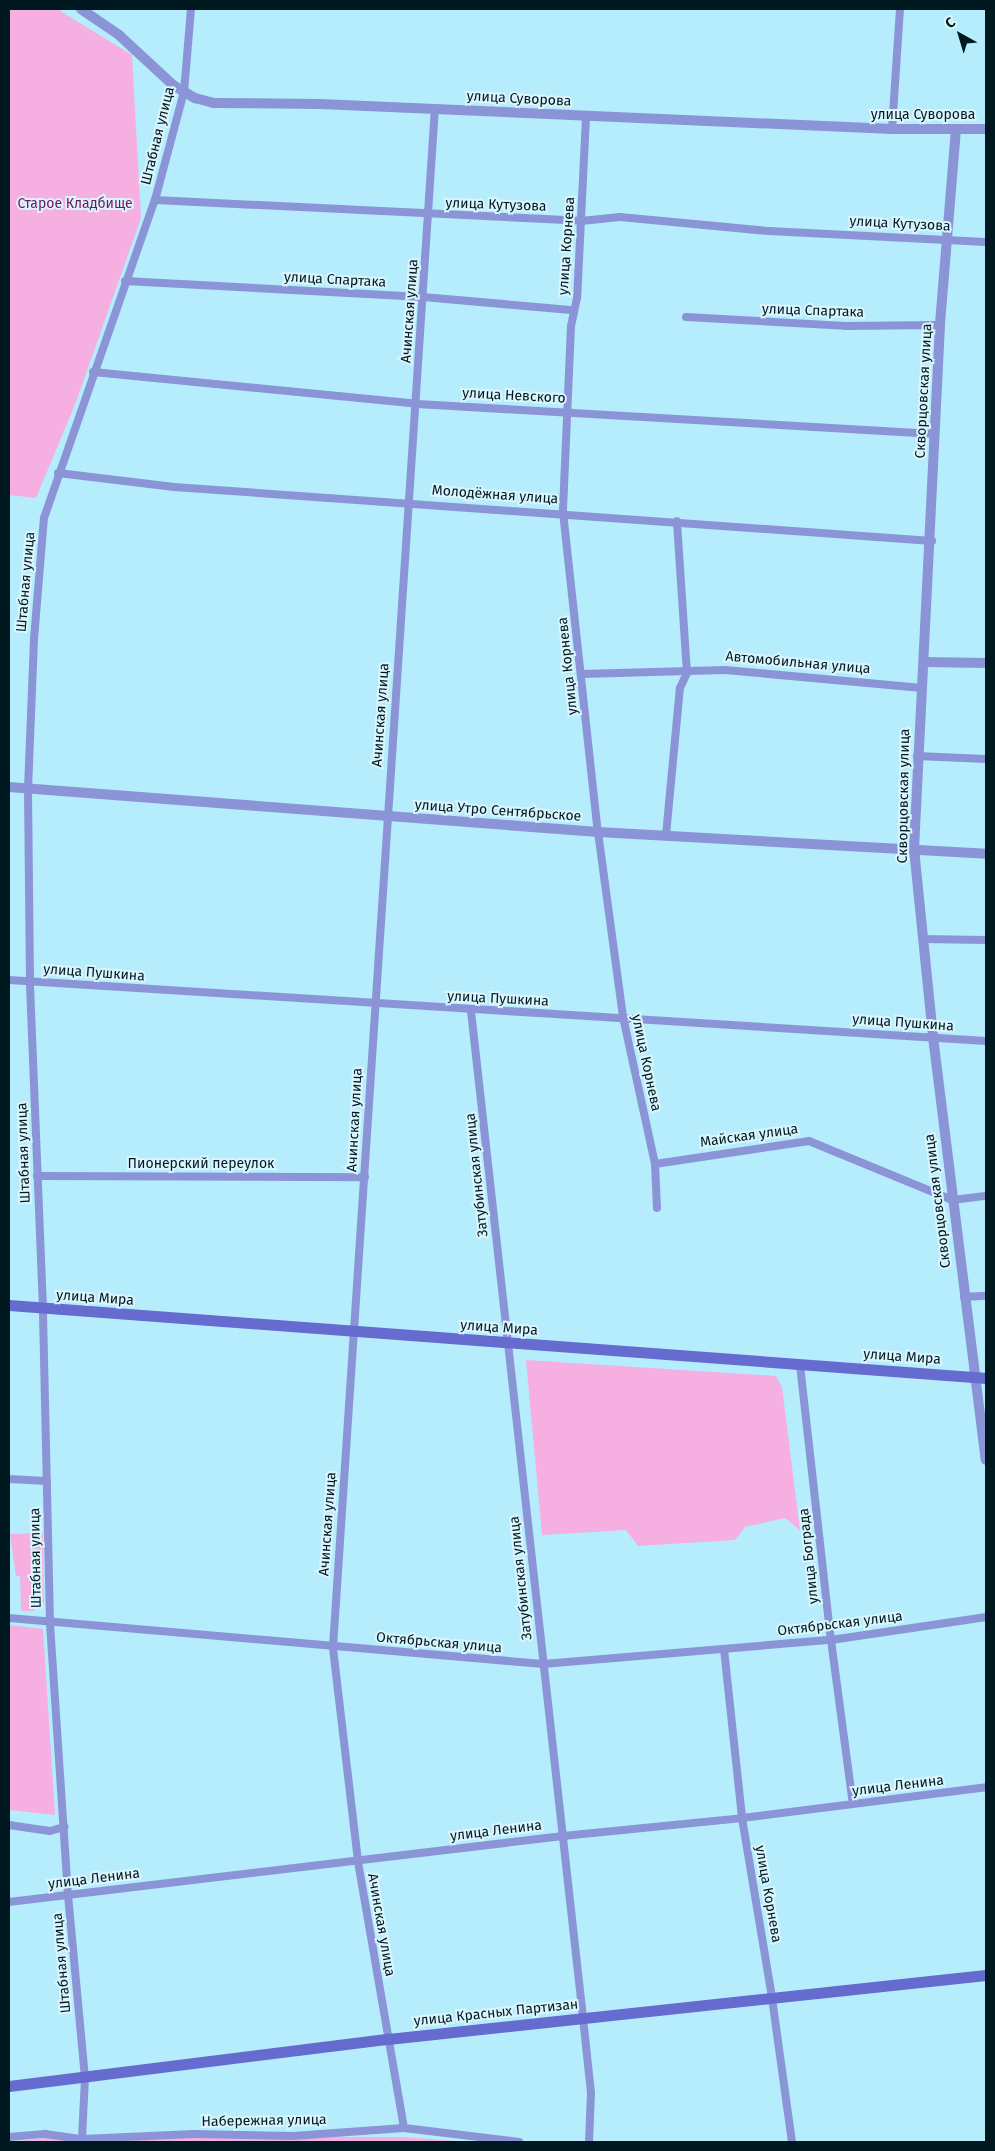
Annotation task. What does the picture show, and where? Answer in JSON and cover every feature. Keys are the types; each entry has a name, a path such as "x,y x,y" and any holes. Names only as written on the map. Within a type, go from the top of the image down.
{"main road":[{"name":"улица Мира","path":"9,1305 508,1344 981,1378"},
{"name":"улица Красных Партизан","path":"9,2086 388,2039 986,1975"}],"street":[{"name":"улица Суворова","path":"82,9 119,35 184,92 214,103 435,108 586,117 892,129 986,129"},
{"name":"Штабная улица","path":"82,2139 85,2078 68,1895 50,1623 43,1309 30,981 28,788 34,638 44,518 93,372 155,200 184,92 191,9"},
{"path":"892,129 898,86 900,9"},
{"name":"Ачинская улица","path":"404,2128 358,1860 333,1647 353,1331 365,1177 386,816 417,404 435,108"},
{"name":"улица Корнева","path":"586,117 578,298 573,310 570,411 563,512 598,832 623,1017 655,1164 657,1208"},
{"name":"Скворцовская улица","path":"956,129 940,325 932,541 917,756 914,849 933,1037 964,1297 981,1378 986,1460"},
{"name":"улица Кутузова","path":"155,200 581,221 620,217 769,231 986,242"},
{"name":"улица Спартака","path":"125,281 423,297 573,310"},
{"name":"улица Спартака","path":"686,317 845,326 940,325"},
{"name":"улица Невского","path":"93,372 417,404 570,411 935,434"},
{"name":"Молодёжная улица","path":"58,473 174,486 563,512 932,541"},
{"path":"666,835 680,688 687,673 677,521"},
{"path":"924,662 986,663"},
{"name":"Автомобильная улица","path":"582,674 687,673 725,670 922,688"},
{"path":"917,756 986,759"},
{"name":"улица Утро Сентябрьское","path":"9,787 598,832 986,854"},
{"path":"923,939 986,940"},
{"name":"улица Пушкина","path":"9,980 471,1011 623,1017 986,1041"},
{"name":"Затубинская улица","path":"471,1011 591,2094 589,2142"},
{"name":"Майская улица","path":"655,1164 809,1141 952,1200 986,1196"},
{"name":"Пионерский переулок","path":"37,1176 365,1177"},
{"path":"964,1297 986,1296"},
{"name":"улица Бограда","path":"800,1365 830,1640 853,1804"},
{"path":"9,1479 47,1481"},
{"name":"Октябрьская улица","path":"9,1618 543,1664 830,1640 986,1617"},
{"name":"улица Корнева","path":"724,1649 742,1818 772,1998 792,2142"},
{"name":"улица Ленина","path":"9,1902 563,1836 742,1818 986,1787"},
{"path":"9,1825 39,1830 64,1827"},
{"name":"Набережная улица","path":"9,2137 45,2134 82,2139 194,2134 293,2136 404,2128 520,2142"}],"green space":[{"name":"Старое Кладбище","path":"9,9 57,9 132,55 141,218 76,402 36,498 9,495"},
{"path":"526,1360 776,1376 782,1387 800,1530 785,1518 745,1527 735,1540 638,1546 626,1530 542,1535"},
{"path":"43,1533 44,1602 33,1611 21,1611 20,1576 16,1576 10,1534"},
{"path":"9,1625 43,1629 55,1815 9,1810"},
{"path":"402,2137 472,2142 9,2142 44,2138"}]}
